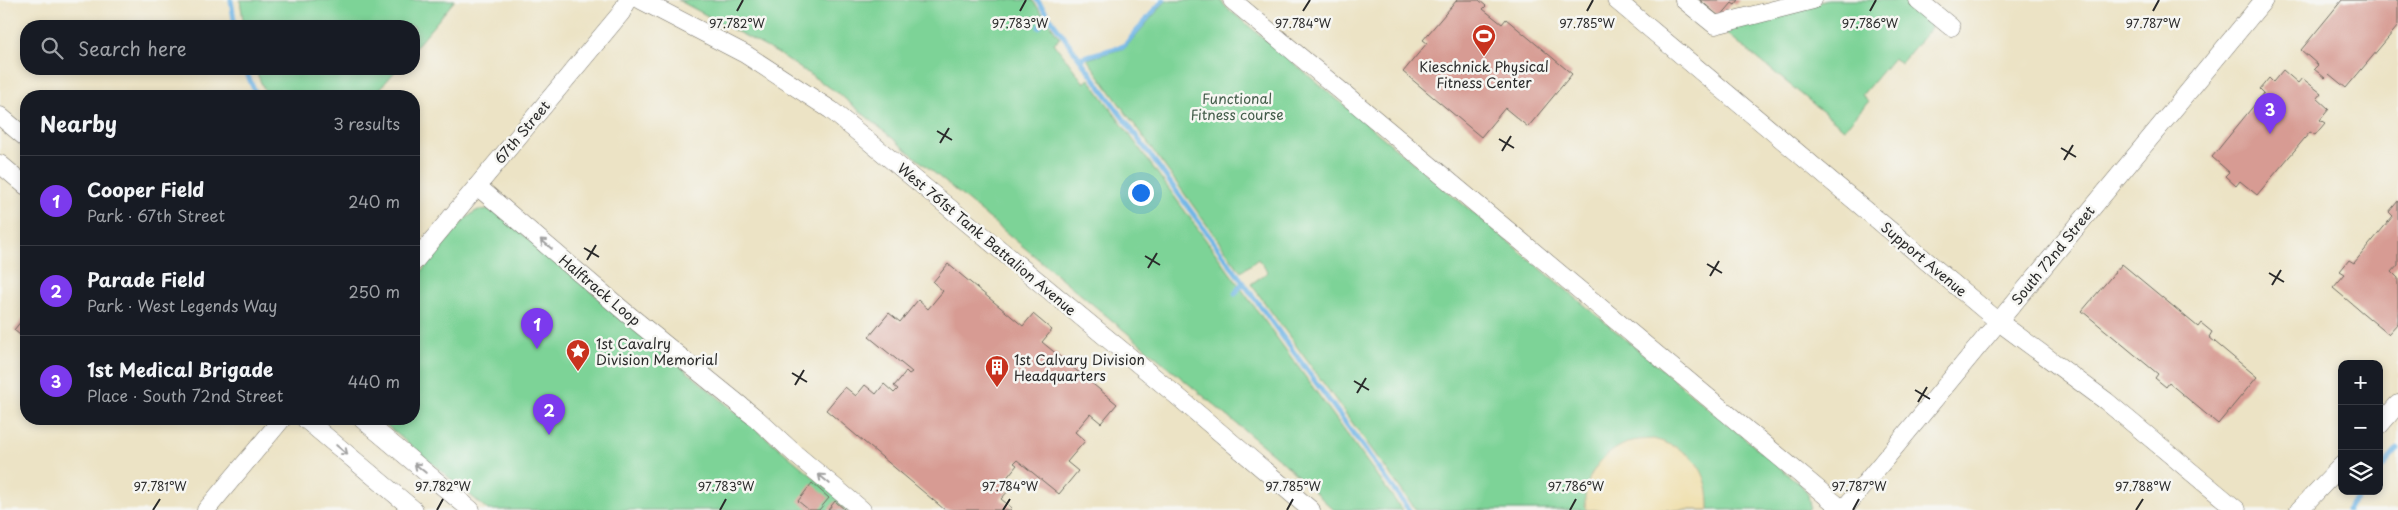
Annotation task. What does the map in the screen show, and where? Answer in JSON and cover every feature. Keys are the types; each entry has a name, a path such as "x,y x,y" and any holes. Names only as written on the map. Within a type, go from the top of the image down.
{"street":[{"name":"67th Street","path":"420,255 621,13 628,0"},
{"name":"West 761st Tank Battalion Avenue","path":"641,0 745,54 831,110 1177,396 1311,510"},
{"path":"1232,0 1843,510"},
{"path":"1684,0 1715,25 1808,1"},
{"path":"1918,0 1951,28"},
{"name":"South 72nd Street","path":"1843,510 2264,0"},
{"name":"Support Avenue","path":"1627,3 1998,322 2113,407 2237,510"},
{"path":"0,116 20,133"},
{"path":"0,164 20,181"},
{"name":"Halftrack Loop","path":"477,186 625,312 757,418 794,454 862,510"},
{"path":"2383,421 2398,404"},
{"path":"206,510 277,425"},
{"path":"312,425 414,510"},
{"path":"369,425 471,510"},
{"path":"2299,510 2338,469"}],"green space":[{"path":"240,0 455,0 420,42 420,20 243,20"},
{"path":"678,0 1032,0 1060,38 1054,43 1084,83 1089,79 1402,510 1334,510 1284,463 838,93 777,53"},
{"name":"Functional Fitness course","path":"1220,0 1226,7 1802,486 1808,495 1810,507 1808,510 1416,510 1251,284 1268,272 1258,259 1241,272 1087,59 1125,48 1166,1"},
{"path":"1828,0 1911,0 1932,21 1930,29 1901,63 1893,58 1862,95 1869,101 1844,129 1724,31 1724,27"},
{"path":"258,75 392,75 379,90 264,90"},
{"path":"488,209 496,212 853,510 488,510 386,425 420,425 420,273 465,219 476,211"}],"sand":[{"path":"1653,439 1678,449 1696,463 1706,483 1709,510 1586,510 1586,488 1595,468 1602,460 1610,452 1630,442"}],"building":[{"name":"Kieschnick Physical Fitness Center","path":"1457,0 1479,0 1486,6 1483,9 1502,24 1506,19 1572,74 1528,127 1505,108 1481,137 1403,72 1427,43 1423,40"},
{"path":"1700,0 1739,0 1735,5 1732,3 1720,17"},
{"path":"2342,0 2398,0 2398,26 2346,88 2329,74 2325,78 2314,69 2318,65 2301,50"},
{"path":"2283,70 2298,83 2302,78 2321,93 2317,98 2329,109 2320,120 2325,123 2315,135 2310,132 2257,195 2240,181 2236,186 2225,176 2229,172 2212,157 2264,93 2260,89 2269,78 2273,82"},
{"path":"2398,201 2398,265 2392,272 2398,278 2398,323 2388,334 2333,288 2345,274 2340,271 2349,260 2354,263 2393,216 2389,212"},
{"name":"1st Calvary Division Headquarters","path":"948,264 1023,326 1033,314 1052,330 1042,342 1117,404 1101,423 1090,414 1075,432 1085,441 1067,462 1078,471 1059,494 1017,460 1014,463 1017,465 1005,480 1002,477 1000,480 1010,489 1001,499 1012,508 1010,510 945,510 826,410 845,387 856,396 865,385 876,394 884,384 894,393 898,389 894,386 906,371 909,374 912,372 869,337 889,313 900,322 918,300 928,309 943,291 933,282"},
{"path":"2122,264 2198,327 2201,323 2212,332 2209,337 2257,377 2218,424 2169,383 2166,387 2155,378 2158,374 2082,311"},
{"path":"20,322 20,335 14,330"},
{"path":"812,483 829,498 819,510 809,510 798,501"},
{"path":"835,501 845,510 828,510"}],"waterway":[{"path":"231,0 234,20"},
{"path":"1037,0 1409,510"},
{"path":"1080,58 1124,46 1163,0"},
{"path":"1039,27 1048,15"},
{"path":"248,75 254,90"},
{"path":"1235,294 1243,282"},
{"path":"2383,466 2398,449"},
{"path":"2347,510 2360,495"}],"place":[{"name":"Kieschnick Physical Fitness Center","path":"1484,57"},
{"name":"1st Medical Brigade","path":"2270,134"},
{"name":"Cooper Field","path":"537,349"},
{"name":"1st Cavalry Division Memorial","path":"578,372"},
{"name":"1st Calvary Division Headquarters","path":"997,388"},
{"name":"Parade Field","path":"549,435"}]}
